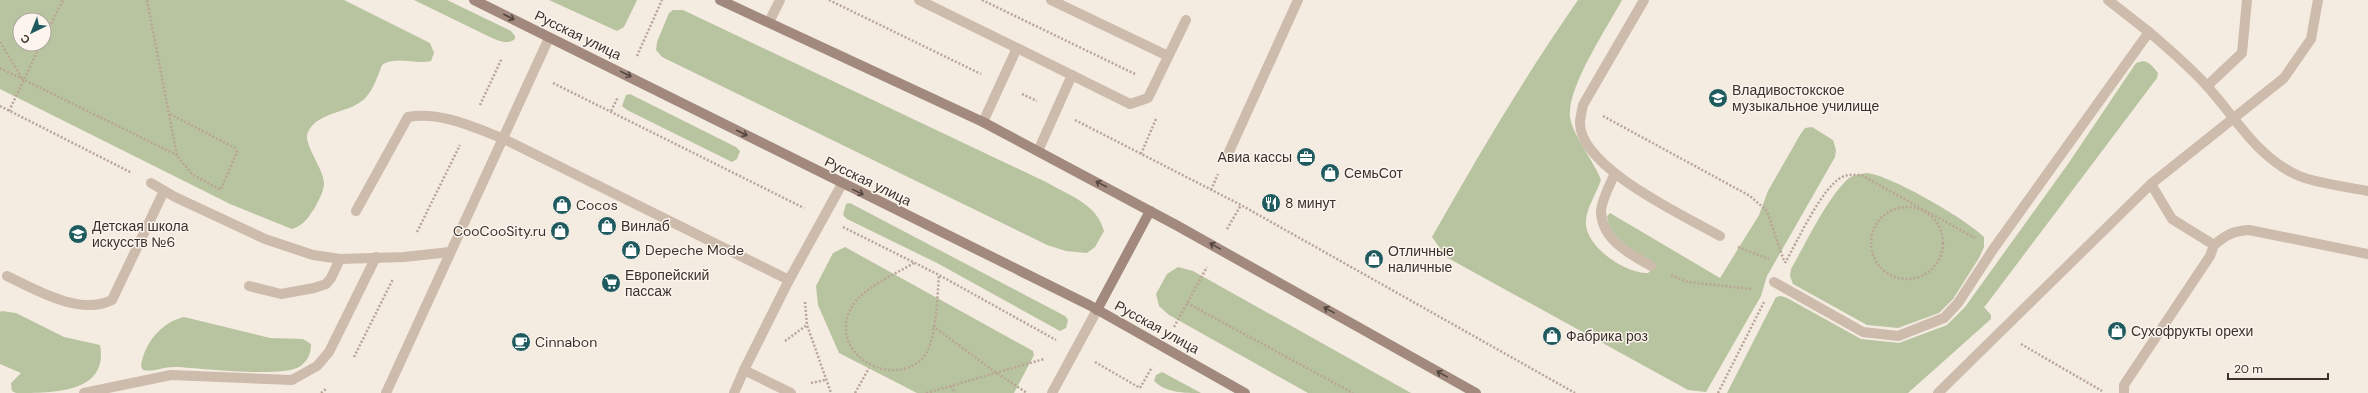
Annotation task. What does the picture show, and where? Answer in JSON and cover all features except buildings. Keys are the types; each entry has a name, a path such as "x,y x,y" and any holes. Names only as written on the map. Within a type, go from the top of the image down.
{"main road":[{"name":"Русская улица","path":"474,0 549,38 629,75 842,184 1097,310 1245,393"},
{"path":"720,0 983,122 1217,247 1476,393"},
{"path":"1097,310 1150,211"}],"street":[{"path":"769,22 780,0"},
{"path":"919,0 1130,104 1148,98 1186,20"},
{"path":"1051,0 1168,56"},
{"path":"1228,154 1298,0"},
{"path":"1644,0 1584,105 1580,124 1584,138 1597,159 1614,175 1720,236"},
{"path":"2108,0 2149,32 2207,86 2258,148 2279,165 2298,176 2368,191"},
{"path":"2207,86 2242,53 2246,0"},
{"path":"1938,393 2151,184 2284,78 2311,39 2318,0"},
{"path":"1772,286 1863,332 1898,336 1944,318 1958,302 1994,248 2149,32"},
{"path":"386,393 549,38"},
{"path":"983,122 1017,48"},
{"path":"1038,151 1072,75"},
{"path":"356,211 408,117 426,116 465,123 502,138 789,280"},
{"path":"1614,175 1601,211 1604,228 1622,249 1651,266"},
{"path":"151,183 211,214 279,244 313,255 340,259 404,257 450,252"},
{"path":"734,393 789,280 842,184"},
{"path":"2151,184 2172,219 2214,245"},
{"path":"7,276 73,303 88,305 106,303 112,300 164,191"},
{"path":"2124,393 2124,385 2210,256 2214,245 2232,232 2249,230 2368,254"},
{"path":"84,393 171,375 292,380 306,374 329,352 376,257"},
{"path":"249,286 281,294 314,288 326,284 331,278 340,259"},
{"path":"1052,393 1097,310"},
{"path":"744,370 791,393"}],"path":[{"path":"52,21 62,0"},
{"path":"148,0 178,156"},
{"path":"829,0 1001,83 1241,205 1575,393"},
{"path":"0,42 24,80"},
{"path":"9,111 37,52"},
{"path":"353,359 470,126 502,58"},
{"path":"0,68 178,156 193,175 221,190"},
{"path":"1584,105 1750,196 1767,211 1785,264"},
{"path":"0,106 151,183"},
{"path":"170,114 235,148 238,152 211,214"},
{"path":"1718,393 1772,286 1827,190 1842,177 1852,174 1861,175 1994,248"},
{"path":"1140,388 1241,205"},
{"path":"1908,206 1925,211 1935,220 1943,235 1943,248 1939,260 1927,273 1915,278 1902,279 1889,274 1876,263 1872,250 1871,237 1875,225 1884,215 1895,209 1908,206"},
{"path":"1720,236 1747,252 1785,264"},
{"path":"914,263 856,301 848,316 846,334 851,350 862,363 876,372 894,374 910,369 923,358 931,343 939,275"},
{"path":"1651,266 1688,282 1772,286"},
{"path":"804,296 807,325 831,393"},
{"path":"1187,303 1353,393"},
{"path":"934,326 995,372 1027,393"},
{"path":"2000,332 2105,393"},
{"path":"926,393 995,372 1075,351"},
{"path":"855,393 869,368"},
{"path":"321,393 330,386"},
{"path":"951,386 955,393"}],"green space":[{"path":"0,0 344,0 430,43 434,53 431,61 419,62 399,60 387,62 382,65 372,89 361,102 319,120 308,132 308,143 321,171 324,186 314,209 302,224 292,229 230,204 0,89"},
{"path":"414,0 447,0 511,31 515,36 515,39 509,42 504,42 492,38"},
{"path":"549,0 637,0 624,27 617,31"},
{"path":"1578,0 1622,0 1581,74 1571,105 1570,117 1575,132 1601,180 1588,210 1586,220 1587,230 1591,239 1598,248 1618,264 1639,272 1648,273 1653,268 1618,239 1609,224 1607,216 1610,213 1720,278 1759,215 1768,191 1805,128 1812,127 1833,140 1836,150 1835,157 1767,276 1761,296 1706,392 1688,390 1446,257 1432,237 1502,117"},
{"path":"673,10 683,10 1048,183 1089,207 1100,222 1104,231 1095,247 1087,253 1066,251 1047,245 662,57 656,50 657,42 669,13"},
{"path":"2143,61 2150,64 2155,69 2158,73 2157,78 1984,307 1991,315 1991,319 1908,393 1727,393 1776,297 1781,296 1787,298 1861,339 1899,343 1947,325 1965,307 2068,164 2136,63"},
{"path":"630,94 736,147 740,151 737,159 732,162 627,110 622,106 626,95"},
{"path":"1867,173 1893,182 1928,199 1962,220 1984,237 1984,247 1979,258 1953,299 1939,313 1898,328 1867,325 1793,284 1790,276 1791,269 1817,221 1833,196 1849,178"},
{"path":"850,203 1065,316 1068,320 1066,328 1060,331 937,263 847,219 843,215 846,204"},
{"path":"845,247 1033,351 1034,355 1014,393 917,393 839,353 818,305 816,286 833,253"},
{"path":"1178,267 1193,271 1411,393 1308,393 1169,315 1159,306 1156,294 1167,274"},
{"path":"0,312 16,313 64,337 100,345 101,361 96,373 87,381 76,387 62,390 31,393 16,393 12,391 11,383 21,373 0,364"},
{"path":"184,317 270,338 303,339 311,344 310,354 307,360 299,367 275,372 239,372 172,367 143,370 141,366 143,358 155,335 168,324"},
{"path":"1162,372 1201,393 1182,392 1164,388 1154,381 1156,375"}],"place":[{"name":"Владивостокское музыкальное училище","path":"1718,98"},
{"name":"Авиа кассы","path":"1306,157"},
{"name":"СемьСот","path":"1330,173"},
{"name":"8 минут","path":"1271,203"},
{"name":"Cocos","path":"562,205"},
{"name":"Винлаб","path":"607,226"},
{"name":"CooCooSity.ru","path":"560,231"},
{"name":"Детская школа искусств №6","path":"78,234"},
{"name":"Depeche Mode","path":"631,250"},
{"name":"Отличные наличные","path":"1374,259"},
{"name":"Европейский пассаж","path":"611,283"},
{"name":"Сухофрукты орехи","path":"2117,331"},
{"name":"Фабрика роз","path":"1552,336"},
{"name":"Cinnabon","path":"521,342"}]}
